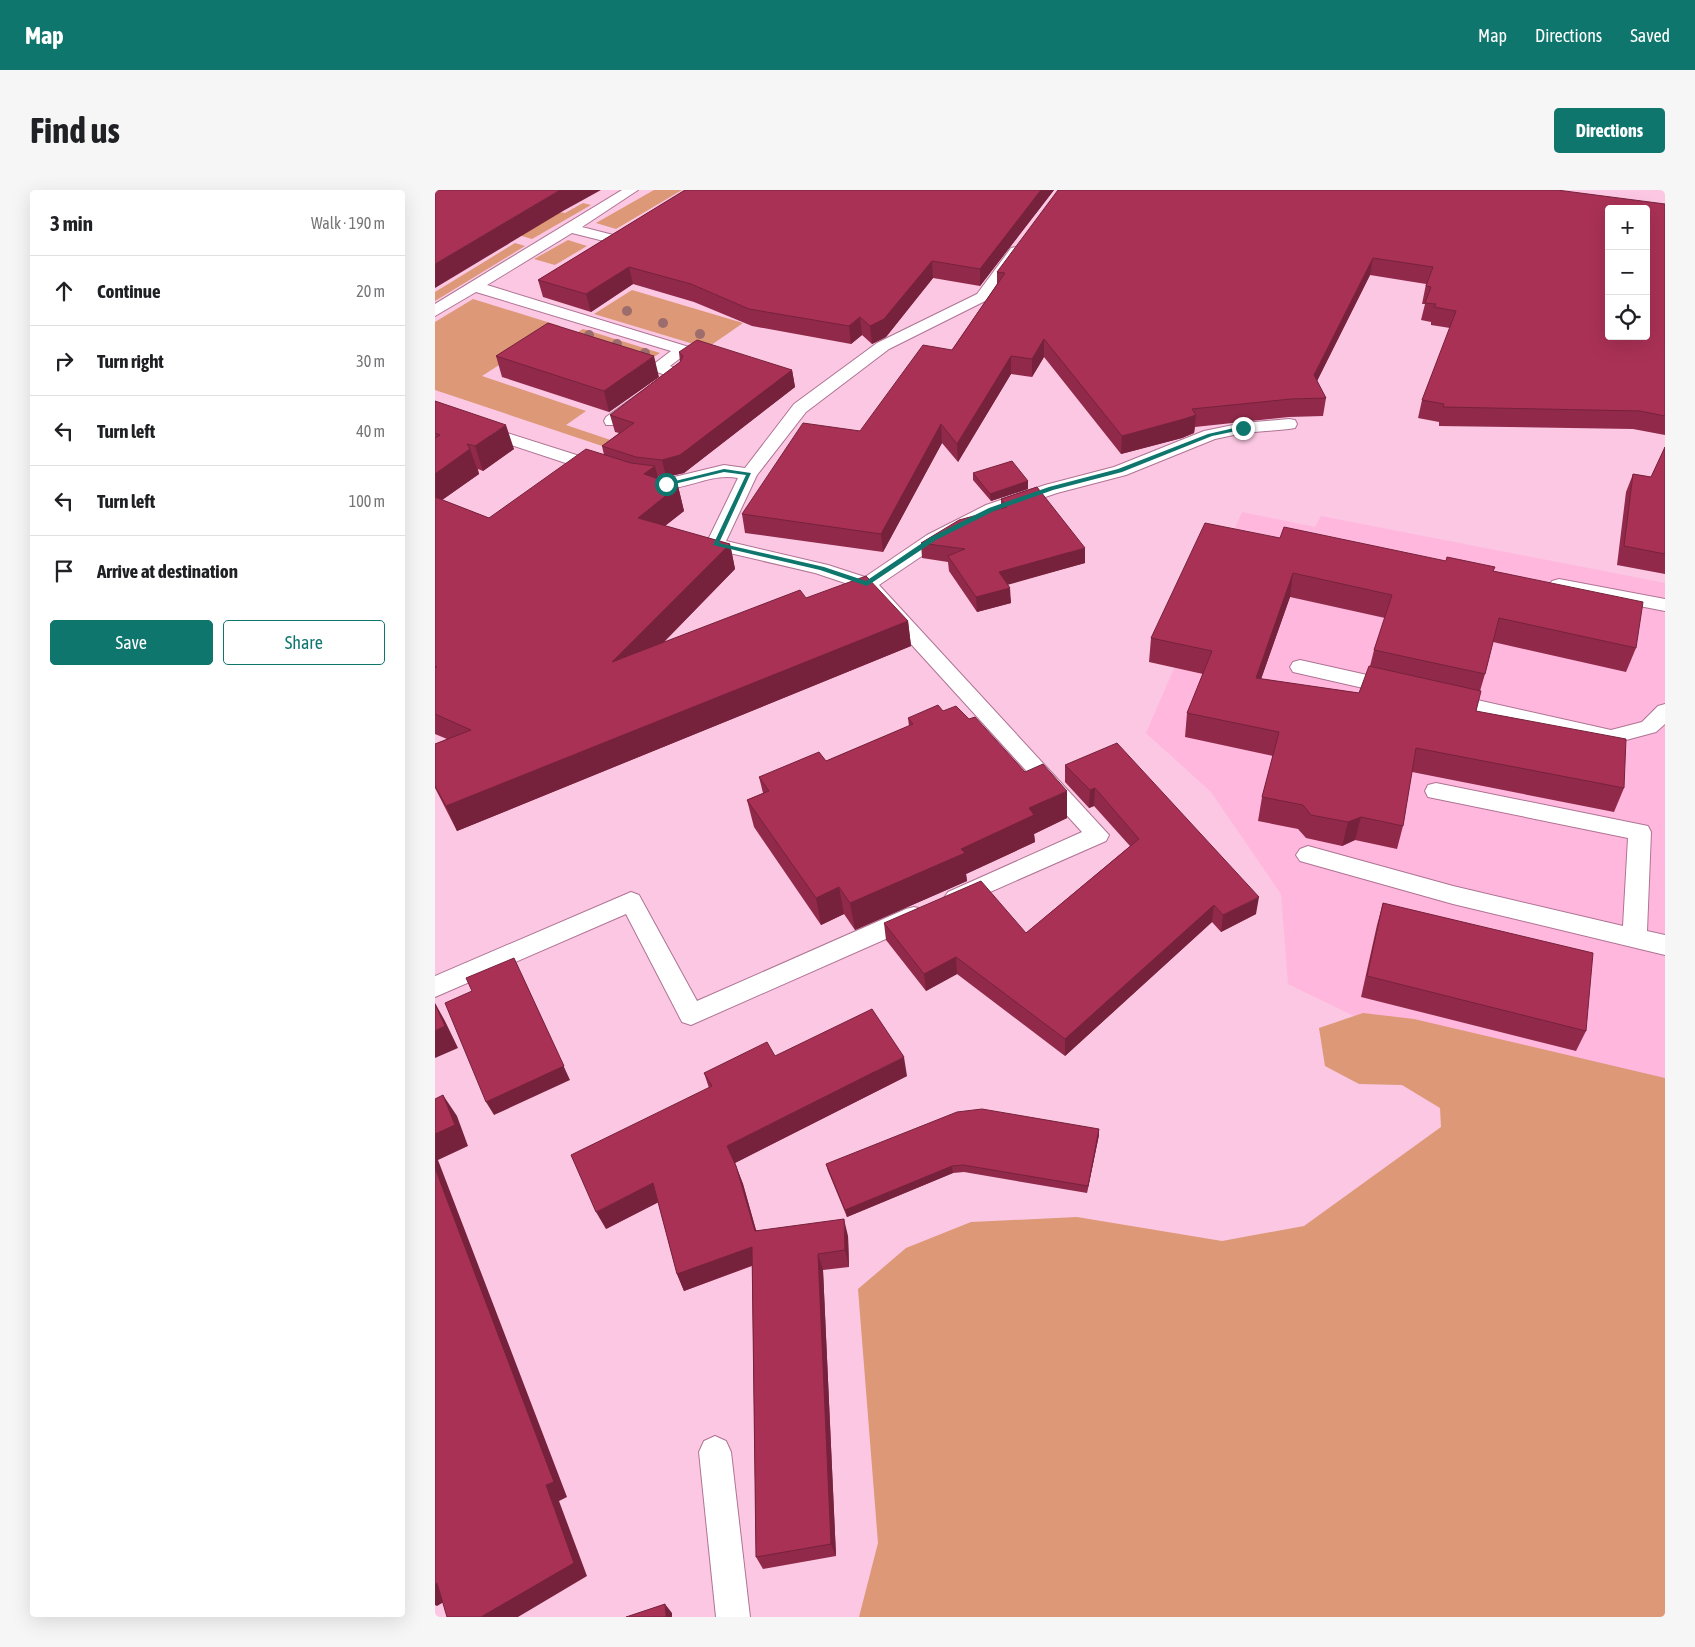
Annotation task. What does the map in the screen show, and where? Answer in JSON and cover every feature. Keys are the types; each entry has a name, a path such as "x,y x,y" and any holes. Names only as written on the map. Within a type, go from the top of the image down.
{"lane":[{"path":"435,312 631,190"},
{"path":"571,228 615,240"},
{"path":"601,250 632,230"},
{"path":"435,987 631,901 691,1015 1098,835 867,584 821,568 715,544 749,474 800,408 883,346 982,297 1028,236"},
{"path":"476,286 683,350 658,367"},
{"path":"562,333 581,319"},
{"path":"612,421 677,374 639,362"},
{"path":"435,415 638,481 666,484 724,470 749,474"},
{"path":"867,584 934,538 992,509 1051,489 1120,471 1210,435 1243,428 1289,424"},
{"path":"1541,582 1665,605"},
{"path":"1301,667 1611,738 1649,727 1665,711"},
{"path":"1436,791 1640,832 1635,937"},
{"path":"1308,855 1453,895 1635,937 1665,946"},
{"path":"715,1452 733,1617"}],"shaded area":[{"path":"654,190 682,190 616,229 596,223"},
{"path":"583,203 591,205 532,239 518,235 559,212 565,213"},
{"path":"568,240 587,246 555,265 534,259"},
{"path":"515,243 525,246 435,301 435,292"},
{"path":"632,290 743,323 707,348 594,314"},
{"path":"473,299 560,326 482,376 586,411 566,425 655,455 647,461 435,390 435,322"},
{"path":"583,329 660,353 649,360 572,336"},
{"path":"1242,512 1315,527 1321,516 1665,583 1665,1089 1391,1034 1288,984 1281,894 1211,792 1146,733"},
{"path":"1363,1013 1414,1019 1665,1078 1665,1617 859,1617 878,1543 858,1289 906,1248 971,1222 1077,1217 1222,1241 1304,1226 1441,1127 1440,1108 1402,1085 1359,1084 1325,1066 1319,1028"}],"building":[{"path":"435,190 560,190 435,264"},
{"path":"685,190 1041,190 980,269 932,261 884,319 870,326 860,317 849,326 749,309 691,284 629,267 586,294 538,280"},
{"path":"1058,190 1557,190 1665,204 1665,416 1640,411 1443,407 1444,404 1422,400 1456,311 1434,307 1436,304 1425,303 1431,287 1426,286 1433,267 1373,258 1314,375 1326,398 1291,399 1192,409 1196,415 1122,436 1044,339 1032,359 1011,356 957,444 941,424 881,534 742,514 803,423 860,431 923,345 952,350 1005,273 997,272"},
{"path":"548,323 654,356 604,391 496,356"},
{"path":"697,340 792,370 680,455 662,460 636,457 602,446 634,423 610,415 680,362 683,356 679,352"},
{"path":"435,401 506,425 475,446 467,444 470,449 435,474 435,438 440,435 435,433"},
{"path":"1665,447 1665,554 1624,546 1633,474 1651,477"},
{"path":"586,449 631,463 655,466 644,474 678,486 638,518 730,544 612,662 800,590 806,598 866,576 908,621 446,806 435,786 435,744 471,730 435,714 435,668 437,667 435,666 435,497 489,518"},
{"path":"1012,461 1028,481 990,494 973,473"},
{"path":"1037,487 1085,548 999,572 1010,588 976,597 948,556 965,549 921,543 959,520 1007,507 1001,499"},
{"path":"1205,523 1280,538 1284,527 1446,561 1447,557 1495,567 1493,571 1643,602 1636,648 1499,618 1485,674 1374,650 1392,595 1293,573 1256,678 1359,693 1369,666 1481,691 1476,711 1626,739 1624,788 1416,748 1403,826 1361,817 1348,822 1311,815 1303,805 1262,797 1279,732 1187,713 1212,651 1151,638"},
{"path":"938,705 943,711 956,706 969,719 975,717 1025,772 1043,764 1067,791 1029,808 1034,815 961,849 965,853 850,903 839,887 816,898 747,800 769,791 759,777 819,752 826,761 913,724 908,718"},
{"path":"1117,743 1259,897 1223,915 1214,905 1065,1039 956,957 924,974 884,923 981,881 1026,933 1139,839 1095,788 1090,790 1065,765"},
{"path":"1383,903 1593,953 1586,1031 1367,976"},
{"path":"514,958 564,1066 486,1102 445,1003 472,991 466,978"},
{"path":"435,1004 445,1026 435,1031"},
{"path":"872,1009 904,1057 727,1146 736,1166 755,1231 844,1219 845,1250 818,1254 831,1544 756,1557 752,1247 677,1274 653,1183 596,1212 571,1155 712,1086 704,1073 767,1042 775,1056"},
{"path":"443,1095 455,1125 435,1134 435,1099"},
{"path":"982,1109 1099,1129 1088,1186 963,1165 952,1166 845,1210 826,1164 957,1112"},
{"path":"435,1168 554,1482 546,1485 574,1563 481,1617 447,1617 437,1583 435,1584"},
{"path":"665,1604 666,1617 626,1617"}],"route":[{"path":"666,484 724,470 749,474 715,544 821,568 867,584 934,538 992,509 1051,489 1120,471 1210,435 1243,428"}]}
